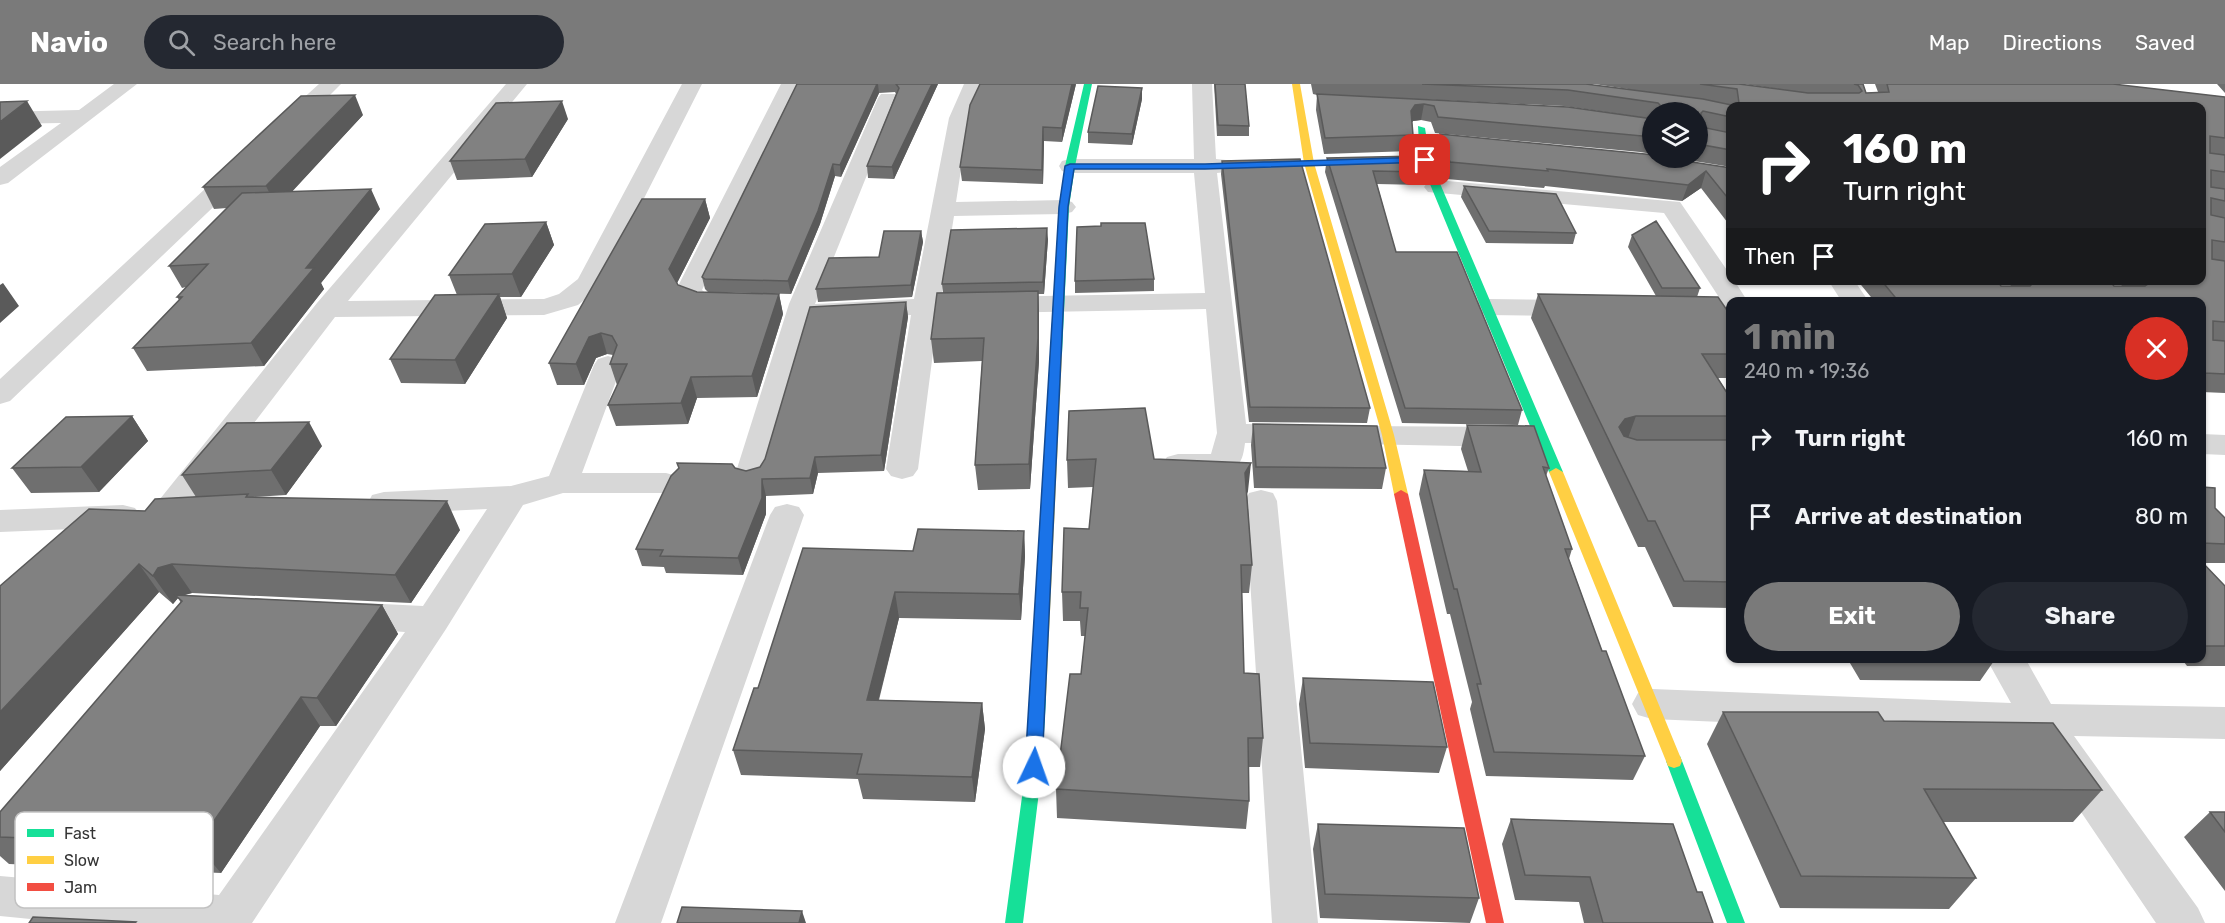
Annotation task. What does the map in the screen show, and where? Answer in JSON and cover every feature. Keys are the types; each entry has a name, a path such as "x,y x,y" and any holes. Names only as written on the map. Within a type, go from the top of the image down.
{"street":[{"path":"1,164 29,156 127,84"},
{"path":"0,395 331,84"},
{"path":"168,512 327,309 517,84"},
{"path":"327,309 544,307 561,304 576,297 589,283 692,84"},
{"path":"791,84 690,290 693,297 702,302 784,306 926,306 1218,301"},
{"path":"902,469 926,306 959,118 974,84"},
{"path":"1014,923 1034,767 1064,207 1070,166 1088,84"},
{"path":"1178,464 1216,466 1226,459 1232,434 1205,166 1202,84"},
{"path":"1297,93 1321,103"},
{"path":"1297,93 1309,163 1388,435 1496,923"},
{"path":"751,475 784,306 888,98"},
{"path":"0,118 84,116"},
{"path":"1,164 59,117"},
{"path":"1423,143 1436,187 1652,704 1736,923"},
{"path":"1401,160 1423,143 1447,143"},
{"path":"1286,163 1332,162"},
{"path":"1070,166 1251,165"},
{"path":"1653,180 1732,297"},
{"path":"1436,187 1672,207"},
{"path":"942,209 1064,207"},
{"path":"1488,307 1604,309"},
{"path":"562,483 608,365"},
{"path":"1232,434 1542,438"},
{"path":"2206,444 2225,445"},
{"path":"357,504 512,497 562,483 666,483"},
{"path":"114,908 228,920 433,620 512,497"},
{"path":"1261,501 1295,923"},
{"path":"0,521 106,518 204,511"},
{"path":"638,923 787,515"},
{"path":"71,549 106,518"},
{"path":"306,614 433,620"},
{"path":"2008,663 2040,720 2182,923"},
{"path":"1652,704 2040,720 2225,723"},
{"path":"0,896 15,898"}],"building":[{"path":"797,84 877,84 840,165 833,164 818,211 788,281 705,279 702,277"},
{"path":"896,84 932,84 892,167 867,166 899,88"},
{"path":"980,84 1072,84 1062,128 1043,127 1042,170 960,167 970,105"},
{"path":"1215,84 1245,84 1249,126 1218,125"},
{"path":"1422,84 1586,84 1726,104 1726,116 1708,112 1708,102 1651,102 1568,90"},
{"path":"1700,84 1739,84 1808,93 1859,93 1862,91 1858,85 1854,84 1863,84 1866,93 1889,92 1887,84 2113,84 2225,97 2225,138 2210,136 2210,153 2225,155 2225,172 2211,170 2211,187 2225,189 2225,201 2211,198 2211,215 2225,218 2225,242 2212,240 2212,259 2225,261 2225,322 2213,321 2213,340 2225,341 2225,374 2206,373 2206,297 1895,297 1885,285 2206,285 2206,102 1739,102 1737,89"},
{"path":"1098,86 1142,88 1132,134 1088,132"},
{"path":"1317,94 1568,107 1642,117 1642,136 1438,117 1434,106 1424,104 1415,105 1411,111 1413,135 1325,138"},
{"path":"355,95 266,186 203,187 301,96"},
{"path":"27,101 0,122 0,102"},
{"path":"562,101 525,159 450,161 496,103"},
{"path":"1708,128 1726,132 1726,149 1708,146"},
{"path":"1440,134 1642,154 1642,168 1708,168 1708,164 1726,167 1726,196 1706,171 1688,185 1547,169 1548,171 1450,162"},
{"path":"1418,156 1424,172 1373,171 1396,252 1457,252 1522,410 1405,408 1327,158"},
{"path":"1300,159 1370,408 1250,407 1222,161"},
{"path":"1464,186 1556,194 1576,233 1489,231"},
{"path":"371,189 306,268 314,268 251,343 133,348 182,297 177,297 208,264 169,266 242,193"},
{"path":"642,199 705,199 669,269 678,285 697,292 779,294 752,376 691,377 681,403 608,405 627,364 610,364 617,345 612,336 601,333 589,337 576,364 549,363"},
{"path":"1656,221 1700,288 1662,288 1632,235"},
{"path":"546,222 512,274 449,275 485,224"},
{"path":"1101,223 1145,223 1154,279 1075,281 1077,227 1101,226"},
{"path":"1047,228 1043,282 942,284 951,230"},
{"path":"884,231 921,231 911,285 816,289 829,258 879,257"},
{"path":"1038,291 1038,338 1029,464 975,465 984,338 931,339 937,293"},
{"path":"499,294 455,360 390,359 435,295"},
{"path":"1538,294 1718,297 1726,309 1726,354 1702,354 1726,391 1726,416 1636,416 1625,419 1619,427 1624,436 1637,440 1726,440 1726,582 1684,581 1655,521 1648,521"},
{"path":"906,302 881,455 815,457 810,478 762,479 762,498 738,558 660,556 663,550 636,549 671,476 679,468 677,463 732,464 735,468 746,471 760,467 765,459 810,307"},
{"path":"1145,408 1154,459 1251,463 1245,473 1252,565 1241,565 1244,673 1259,674 1263,738 1248,738 1249,801 1056,789 1070,674 1081,674 1088,608 1080,608 1081,592 1062,592 1064,528 1089,529 1096,459 1067,460 1069,411"},
{"path":"132,416 81,467 12,468 66,417"},
{"path":"309,422 271,470 182,475 227,423"},
{"path":"1253,424 1377,426 1386,468 1256,467"},
{"path":"1467,425 1534,426 1549,468 1543,467 1572,549 1565,549 1602,651 1606,651 1645,756 1494,752 1477,684 1481,684 1424,470 1481,472"},
{"path":"2206,487 2215,488 2215,508 2225,518 2225,544 2206,543"},
{"path":"248,494 246,497 447,501 395,575 172,564 158,568 153,576 139,564 0,712 0,586 89,509 145,511 155,499"},
{"path":"918,529 1024,531 1019,594 895,592 867,700 982,703 972,777 857,774 862,754 733,750 754,688 758,688 803,548 913,551"},
{"path":"2206,566 2225,586 2225,646 2206,646"},
{"path":"175,595 382,605 317,698 301,697 213,822 213,812 15,812 15,838 0,837 0,812 182,601"},
{"path":"1303,678 1433,682 1447,747 1310,743"},
{"path":"1723,712 1878,712 1884,721 2053,723 2102,790 1924,789 1976,878 1801,876"},
{"path":"2210,812 2225,812 2225,832"},
{"path":"1511,819 1673,824 1697,892 1702,892 1713,923 1603,923 1590,877 1525,875"},
{"path":"1318,824 1464,828 1479,898 1325,894"},
{"path":"682,907 802,911 799,923 677,923"},
{"path":"33,917 136,922 29,923"}],"traffic: fast":[{"path":"1056,354 1064,207 1070,166 1088,84"},
{"path":"1421,128 1425,160 1556,472"},
{"path":"1014,923 1034,767 1038,698"},
{"path":"1674,761 1736,923"}],"traffic: slow":[{"path":"1296,84 1309,163 1388,435 1401,494"},
{"path":"1038,698 1056,354"},
{"path":"1556,472 1674,761"}],"traffic: jam":[{"path":"1401,494 1495,923"}],"route":[{"path":"1034,767 1064,207 1070,166 1205,166 1425,160"}]}
